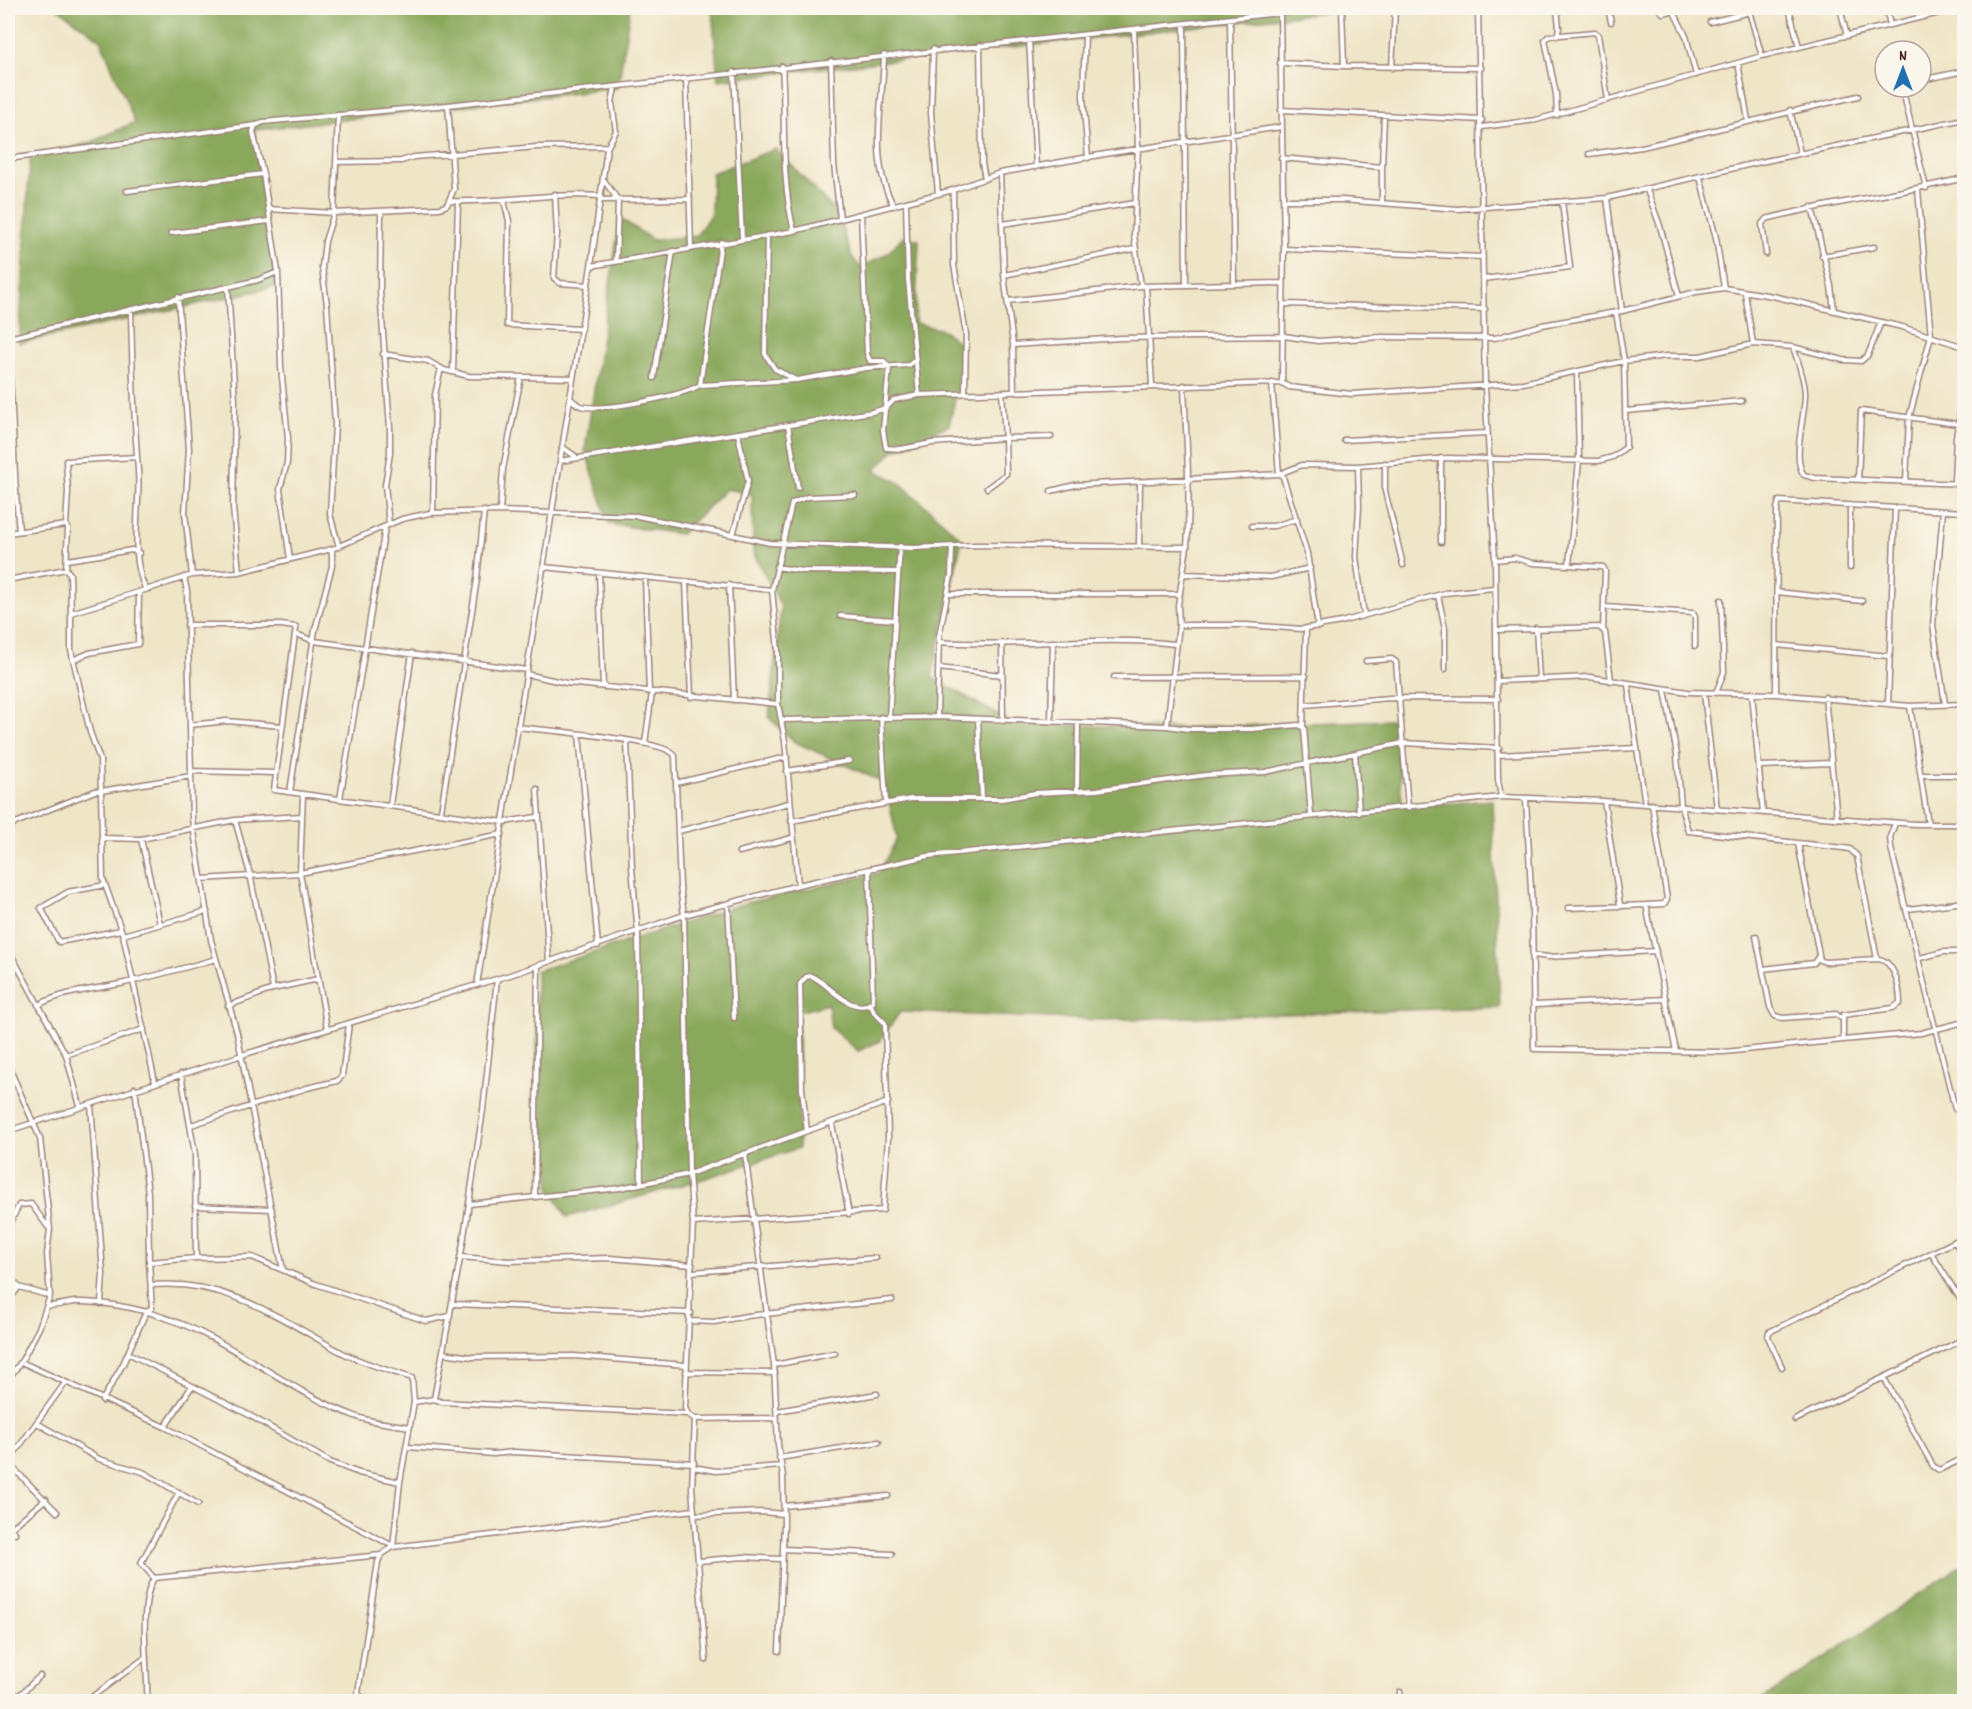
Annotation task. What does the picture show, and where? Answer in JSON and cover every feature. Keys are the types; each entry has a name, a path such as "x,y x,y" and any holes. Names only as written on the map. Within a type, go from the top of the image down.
{"street":[{"path":"8,159 338,115 448,105 933,49 1134,30 1323,8"},
{"path":"1342,8 1344,66"},
{"path":"1392,68 1395,8"},
{"path":"1478,8 1487,456 1495,560 1501,797"},
{"path":"1557,8 1559,28 1557,36"},
{"path":"1608,8 1611,22"},
{"path":"1658,8 1661,13 1684,8"},
{"path":"1789,8 1799,47"},
{"path":"1840,8 1847,36"},
{"path":"1886,8 1890,25"},
{"path":"1931,8 1932,14"},
{"path":"1482,127 1526,122 1557,115 1762,56 1960,8"},
{"path":"1710,22 1749,10 1762,56"},
{"path":"1674,12 1686,36 1696,75"},
{"path":"1280,13 1284,249 1282,383"},
{"path":"1230,18 1234,282"},
{"path":"1184,24 1186,285"},
{"path":"1134,30 1138,148 1134,249 1143,286 1150,338 1152,386"},
{"path":"1557,115 1556,94 1545,40 1549,36 1590,32 1598,34 1608,100"},
{"path":"1085,35 1083,96 1088,158"},
{"path":"1029,40 1036,167"},
{"path":"980,44 982,164 985,179"},
{"path":"933,49 931,113 938,193"},
{"path":"884,56 879,168 885,189 894,206"},
{"path":"831,61 834,164 840,219"},
{"path":"1281,63 1392,68 1481,68"},
{"path":"1738,63 1748,120"},
{"path":"782,66 786,195 794,231"},
{"path":"1933,78 1965,71"},
{"path":"734,72 742,238"},
{"path":"686,79 692,247"},
{"path":"477,984 608,146 616,131 612,103 615,86"},
{"path":"1589,154 1642,147 1790,110 1858,96"},
{"path":"1905,99 1926,188"},
{"path":"268,209 381,213 440,208 450,201 454,189 448,105"},
{"path":"1281,110 1482,120"},
{"path":"1790,110 1800,153"},
{"path":"338,115 334,213 325,241 322,267 327,305 334,424 330,514 339,547"},
{"path":"1382,203 1384,116"},
{"path":"1282,200 1382,203 1458,209 1606,198 1800,153 1912,132 1965,119"},
{"path":"257,125 253,132 263,174 278,272 281,367 288,438 287,463 280,489 290,560"},
{"path":"591,266 742,238 794,231 953,190 1000,173 1138,148 1281,127"},
{"path":"336,162 401,160 537,147 608,146"},
{"path":"1281,158 1382,167"},
{"path":"1000,173 1004,275 1013,345 1014,392"},
{"path":"127,191 263,174"},
{"path":"1700,177 1716,238 1724,288"},
{"path":"1766,254 1763,221 1812,207 1918,190 1964,178 1965,185"},
{"path":"603,180 618,200 616,262"},
{"path":"953,190 954,265 966,334 965,392"},
{"path":"1647,190 1660,226 1679,296"},
{"path":"1906,481 1909,418 1931,336 1918,190"},
{"path":"450,201 504,201 555,194 618,200 690,199"},
{"path":"555,194 557,233 554,278 560,284 588,285"},
{"path":"1051,492 1076,485 1281,474 1302,465 1358,466 1487,456 1579,461 1613,457 1626,447 1624,361 1606,198"},
{"path":"504,201 509,221 507,325 581,328"},
{"path":"453,372 458,202"},
{"path":"906,202 919,395"},
{"path":"1484,279 1570,267 1562,202"},
{"path":"1003,224 1135,203"},
{"path":"1812,207 1822,256 1832,286 1833,310"},
{"path":"340,798 363,647 387,526 386,485 390,428 380,291 381,213"},
{"path":"861,214 867,354 870,361 884,361 889,368 884,445 890,449 1005,438 1052,437"},
{"path":"171,233 269,221"},
{"path":"767,235 765,354 775,369 797,380"},
{"path":"700,385 721,242"},
{"path":"1822,256 1874,247"},
{"path":"1004,275 1134,249"},
{"path":"1284,249 1483,257"},
{"path":"654,378 673,251"},
{"path":"8,338 228,287 278,272"},
{"path":"1008,301 1143,286 1234,282 1282,283"},
{"path":"228,287 235,411 233,508 239,572"},
{"path":"1013,345 1150,338 1284,336 1318,341 1381,337 1486,338 1619,312 1679,296 1724,288 1833,310 1965,347"},
{"path":"1745,293 1753,344"},
{"path":"178,297 189,450 185,513 192,575"},
{"path":"1283,304 1485,309"},
{"path":"131,309 139,553 142,579 148,589"},
{"path":"560,461 576,456 738,434 885,408 894,400 919,395 1272,383 1352,394 1485,387 1528,383 1624,361 1667,356 1700,356 1753,344 1793,346 1843,360 1861,361 1868,355 1881,322"},
{"path":"1793,346 1805,393 1800,428 1801,471 1806,476 1964,484 1965,499"},
{"path":"8,354 14,411 15,485 20,530"},
{"path":"383,354 428,361 453,372 480,377 573,378"},
{"path":"570,398 582,407 604,407 667,397 700,385 797,380 866,368 909,365 915,360"},
{"path":"433,513 435,395 441,368"},
{"path":"1569,565 1579,461 1577,372"},
{"path":"500,511 503,469 521,377"},
{"path":"1272,383 1281,474 1297,519 1310,568 1318,627"},
{"path":"1167,726 1179,625 1178,605 1187,547 1188,479 1184,385"},
{"path":"987,488 1006,474 1002,392"},
{"path":"1954,483 1958,424 1965,393"},
{"path":"1625,411 1742,401"},
{"path":"1858,480 1861,411 1958,424"},
{"path":"788,425 798,488"},
{"path":"733,535 748,481 738,434"},
{"path":"1344,440 1487,434"},
{"path":"562,447 576,456"},
{"path":"136,457 66,461 68,491 66,569 70,574 73,660 90,732 100,760 104,838 101,859 105,885 122,932 155,1082"},
{"path":"1440,542 1441,458"},
{"path":"1385,463 1385,491 1403,565"},
{"path":"1358,466 1359,507 1356,557 1364,615"},
{"path":"1139,546 1140,482"},
{"path":"798,885 790,821 787,758 778,704 777,632 772,590 790,508 795,501 807,497 855,495"},
{"path":"1776,694 1776,509 1779,501 1965,512"},
{"path":"1850,506 1850,568"},
{"path":"1888,703 1894,576 1894,508"},
{"path":"441,811 462,661 477,579 484,511"},
{"path":"71,613 192,575 239,572 332,549 402,519 433,513 500,511 646,516 782,544 952,548 976,545 1187,547"},
{"path":"1943,511 1933,625 1945,704"},
{"path":"1252,526 1274,526 1297,519"},
{"path":"8,533 66,525"},
{"path":"889,717 900,546"},
{"path":"937,717 939,642 951,576 952,548"},
{"path":"290,792 314,641 332,566 332,549"},
{"path":"67,560 132,550 139,553"},
{"path":"1495,560 1515,558 1533,564 1603,567 1605,607 1603,630 1611,681"},
{"path":"544,567 772,590"},
{"path":"776,567 803,571 898,572"},
{"path":"1184,574 1271,577 1310,568"},
{"path":"8,580 66,569"},
{"path":"599,573 603,687"},
{"path":"184,577 187,591 193,830 216,959 242,1055 283,1270"},
{"path":"645,578 651,692 645,743"},
{"path":"686,582 691,697"},
{"path":"729,585 734,700"},
{"path":"1179,625 1306,629 1438,595 1461,590 1494,588"},
{"path":"73,660 89,653 138,644 139,592"},
{"path":"1777,592 1862,601"},
{"path":"948,594 1180,594"},
{"path":"1438,595 1445,628 1446,669"},
{"path":"1716,693 1724,672 1721,600"},
{"path":"1605,607 1692,613 1695,617 1695,646"},
{"path":"840,616 895,620"},
{"path":"187,625 293,625 296,627 274,773 274,790 441,811 504,822 537,817"},
{"path":"1497,630 1593,627 1603,630"},
{"path":"1536,628 1539,678"},
{"path":"1306,629 1303,726 1311,815"},
{"path":"296,634 314,641 412,653 603,687 778,704"},
{"path":"939,642 1136,640 1175,644"},
{"path":"1051,722 1053,642"},
{"path":"1002,643 1003,721"},
{"path":"1776,645 1889,656"},
{"path":"390,805 412,653"},
{"path":"1366,661 1394,660 1408,808"},
{"path":"938,668 1002,675"},
{"path":"1114,677 1306,676"},
{"path":"1498,681 1590,677 1628,685 1704,693 1825,697 1910,706 1965,704"},
{"path":"1628,685 1645,804"},
{"path":"1665,690 1677,755 1685,827 1695,834 1843,848 1854,852 1877,959"},
{"path":"1704,693 1718,809"},
{"path":"1752,693 1761,766 1763,813"},
{"path":"1825,697 1837,819"},
{"path":"1304,705 1398,698 1498,699"},
{"path":"1910,706 1928,824"},
{"path":"881,717 886,802"},
{"path":"781,720 937,717 1167,726 1188,729 1303,726"},
{"path":"978,719 982,798"},
{"path":"190,725 237,721 281,726"},
{"path":"1077,792 1078,723"},
{"path":"517,727 645,743 673,752 684,915 689,1174 693,1223 685,1408 688,1414 695,1419 777,1418"},
{"path":"579,734 598,946"},
{"path":"627,741 632,868 639,933 641,1184"},
{"path":"790,821 912,798 982,798 1077,792 1206,775 1265,772 1403,743 1499,748"},
{"path":"1499,755 1636,748"},
{"path":"1356,753 1359,813"},
{"path":"676,783 787,758"},
{"path":"787,771 849,761"},
{"path":"1761,766 1832,763"},
{"path":"8,826 94,791 101,792 191,773 274,773"},
{"path":"1921,775 1965,775"},
{"path":"537,789 537,817 549,962"},
{"path":"303,794 300,873 327,1029"},
{"path":"8,1131 135,1088 498,979 639,933 684,915 798,885 928,856 1501,797 1526,800 1652,804 1895,823 1965,824"},
{"path":"1526,800 1535,1005 1533,1042 1536,1050 1724,1052 1921,1034 1936,1028 1965,1022"},
{"path":"1604,801 1620,905"},
{"path":"679,831 789,803"},
{"path":"1568,908 1664,903 1667,899 1652,804"},
{"path":"104,838 141,839 236,820 302,816"},
{"path":"236,820 250,874 273,989"},
{"path":"1895,823 1890,837 1891,848 1908,909 1955,1109 1965,1112"},
{"path":"202,879 250,874 300,873 502,834"},
{"path":"739,852 792,838"},
{"path":"141,839 160,924"},
{"path":"1763,969 1814,963 1818,957 1798,843"},
{"path":"693,1223 883,1210 888,1102 885,1023 874,1012 871,1005 873,967 869,869"},
{"path":"105,885 68,892 41,908 59,942 122,932 207,911"},
{"path":"1908,909 1965,902"},
{"path":"728,904 734,1018"},
{"path":"1646,905 1676,1051"},
{"path":"1756,936 1775,1016 1783,1018 1836,1014 1841,1018 1844,1040"},
{"path":"8,949 66,1054 80,1106"},
{"path":"1533,955 1548,957 1656,951"},
{"path":"1920,958 1943,952 1965,952"},
{"path":"1818,957 1825,962 1877,959 1885,960 1891,966 1900,1003 1893,1008 1847,1013 1841,1018"},
{"path":"38,1005 54,996 134,981 216,959"},
{"path":"535,1197 538,966"},
{"path":"807,1131 802,1089 802,980 811,976 849,1002 871,1005"},
{"path":"228,1006 273,989 318,979"},
{"path":"434,1398 454,1304 498,979"},
{"path":"1535,1005 1666,999"},
{"path":"191,1125 338,1081 342,1076 349,1024"},
{"path":"66,1054 144,1029"},
{"path":"8,1065 40,1138 50,1229 47,1254 50,1296 48,1305 21,1362 8,1379"},
{"path":"181,1074 195,1154 196,1258"},
{"path":"102,1401 128,1353 146,1312 152,1308 148,1193 135,1088"},
{"path":"469,1204 641,1184 689,1174 888,1102"},
{"path":"91,1104 104,1274 101,1304"},
{"path":"832,1124 849,1214"},
{"path":"745,1154 775,1373 784,1506 778,1651"},
{"path":"8,1227 19,1206 31,1204 50,1229"},
{"path":"195,1206 272,1209"},
{"path":"1782,1367 1768,1337 1769,1332 1965,1237"},
{"path":"1955,1242 1965,1256"},
{"path":"1931,1253 1965,1305"},
{"path":"149,1262 252,1257 426,1321 450,1316"},
{"path":"460,1257 509,1261 610,1258 692,1265"},
{"path":"692,1272 760,1265 876,1258"},
{"path":"8,1276 19,1287 50,1296"},
{"path":"152,1285 180,1283 256,1305 302,1327 340,1352 412,1378 414,1402 408,1447 400,1482 393,1546"},
{"path":"8,1302 19,1287"},
{"path":"690,1321 714,1322 892,1300"},
{"path":"48,1305 61,1306 75,1302 101,1304 161,1316 225,1346 320,1400 357,1417 409,1427"},
{"path":"454,1304 690,1313"},
{"path":"1795,1420 1965,1339"},
{"path":"128,1353 249,1415 330,1462 359,1473 400,1482"},
{"path":"443,1353 472,1357 574,1356 686,1365"},
{"path":"774,1365 835,1353"},
{"path":"21,1362 102,1401 165,1427 393,1546"},
{"path":"686,1372 775,1373"},
{"path":"1884,1378 1933,1466 1939,1470 1965,1458"},
{"path":"57,1512 8,1462 65,1383"},
{"path":"165,1427 192,1386"},
{"path":"777,1411 877,1394"},
{"path":"414,1402 434,1398 454,1402 688,1414"},
{"path":"695,1419 694,1512 706,1660"},
{"path":"37,1423 99,1459 143,1472 198,1504"},
{"path":"779,1458 879,1442"},
{"path":"408,1447 693,1465 716,1471 781,1466"},
{"path":"154,1578 141,1563 179,1492"},
{"path":"784,1506 888,1496"},
{"path":"15,1533 9,1528 46,1499"},
{"path":"365,1701 358,1694 378,1562 381,1555 393,1546 694,1512 784,1514"},
{"path":"783,1549 892,1554"},
{"path":"154,1578 381,1555"},
{"path":"699,1561 742,1557 781,1559"},
{"path":"147,1701 149,1586 154,1578"},
{"path":"85,1701 146,1657"},
{"path":"12,1701 40,1676"},
{"path":"1400,1692 1400,1701"}],"green space":[{"path":"57,8 630,8 618,88 254,130 275,287 19,343 30,159 92,142 135,122 100,39"},
{"path":"712,8 1362,8 718,80"},
{"path":"776,149 837,213 852,257 861,268 888,253 903,236 919,240 915,323 942,330 961,344 957,390 949,425 893,451 875,470 900,483 962,539 932,677 1013,724 1180,728 1393,720 1403,807 1492,800 1500,1007 1100,1020 900,1012 880,1041 858,1051 831,1028 828,1004 798,1012 799,1148 703,1179 567,1217 550,1188 537,1064 536,971 745,903 879,873 897,838 885,783 795,742 769,718 781,606 753,552 752,494 726,489 681,534 609,524 585,450 620,218 653,240 696,236 711,214 712,173"},
{"path":"1964,1564 1964,1701 1760,1701"}]}
